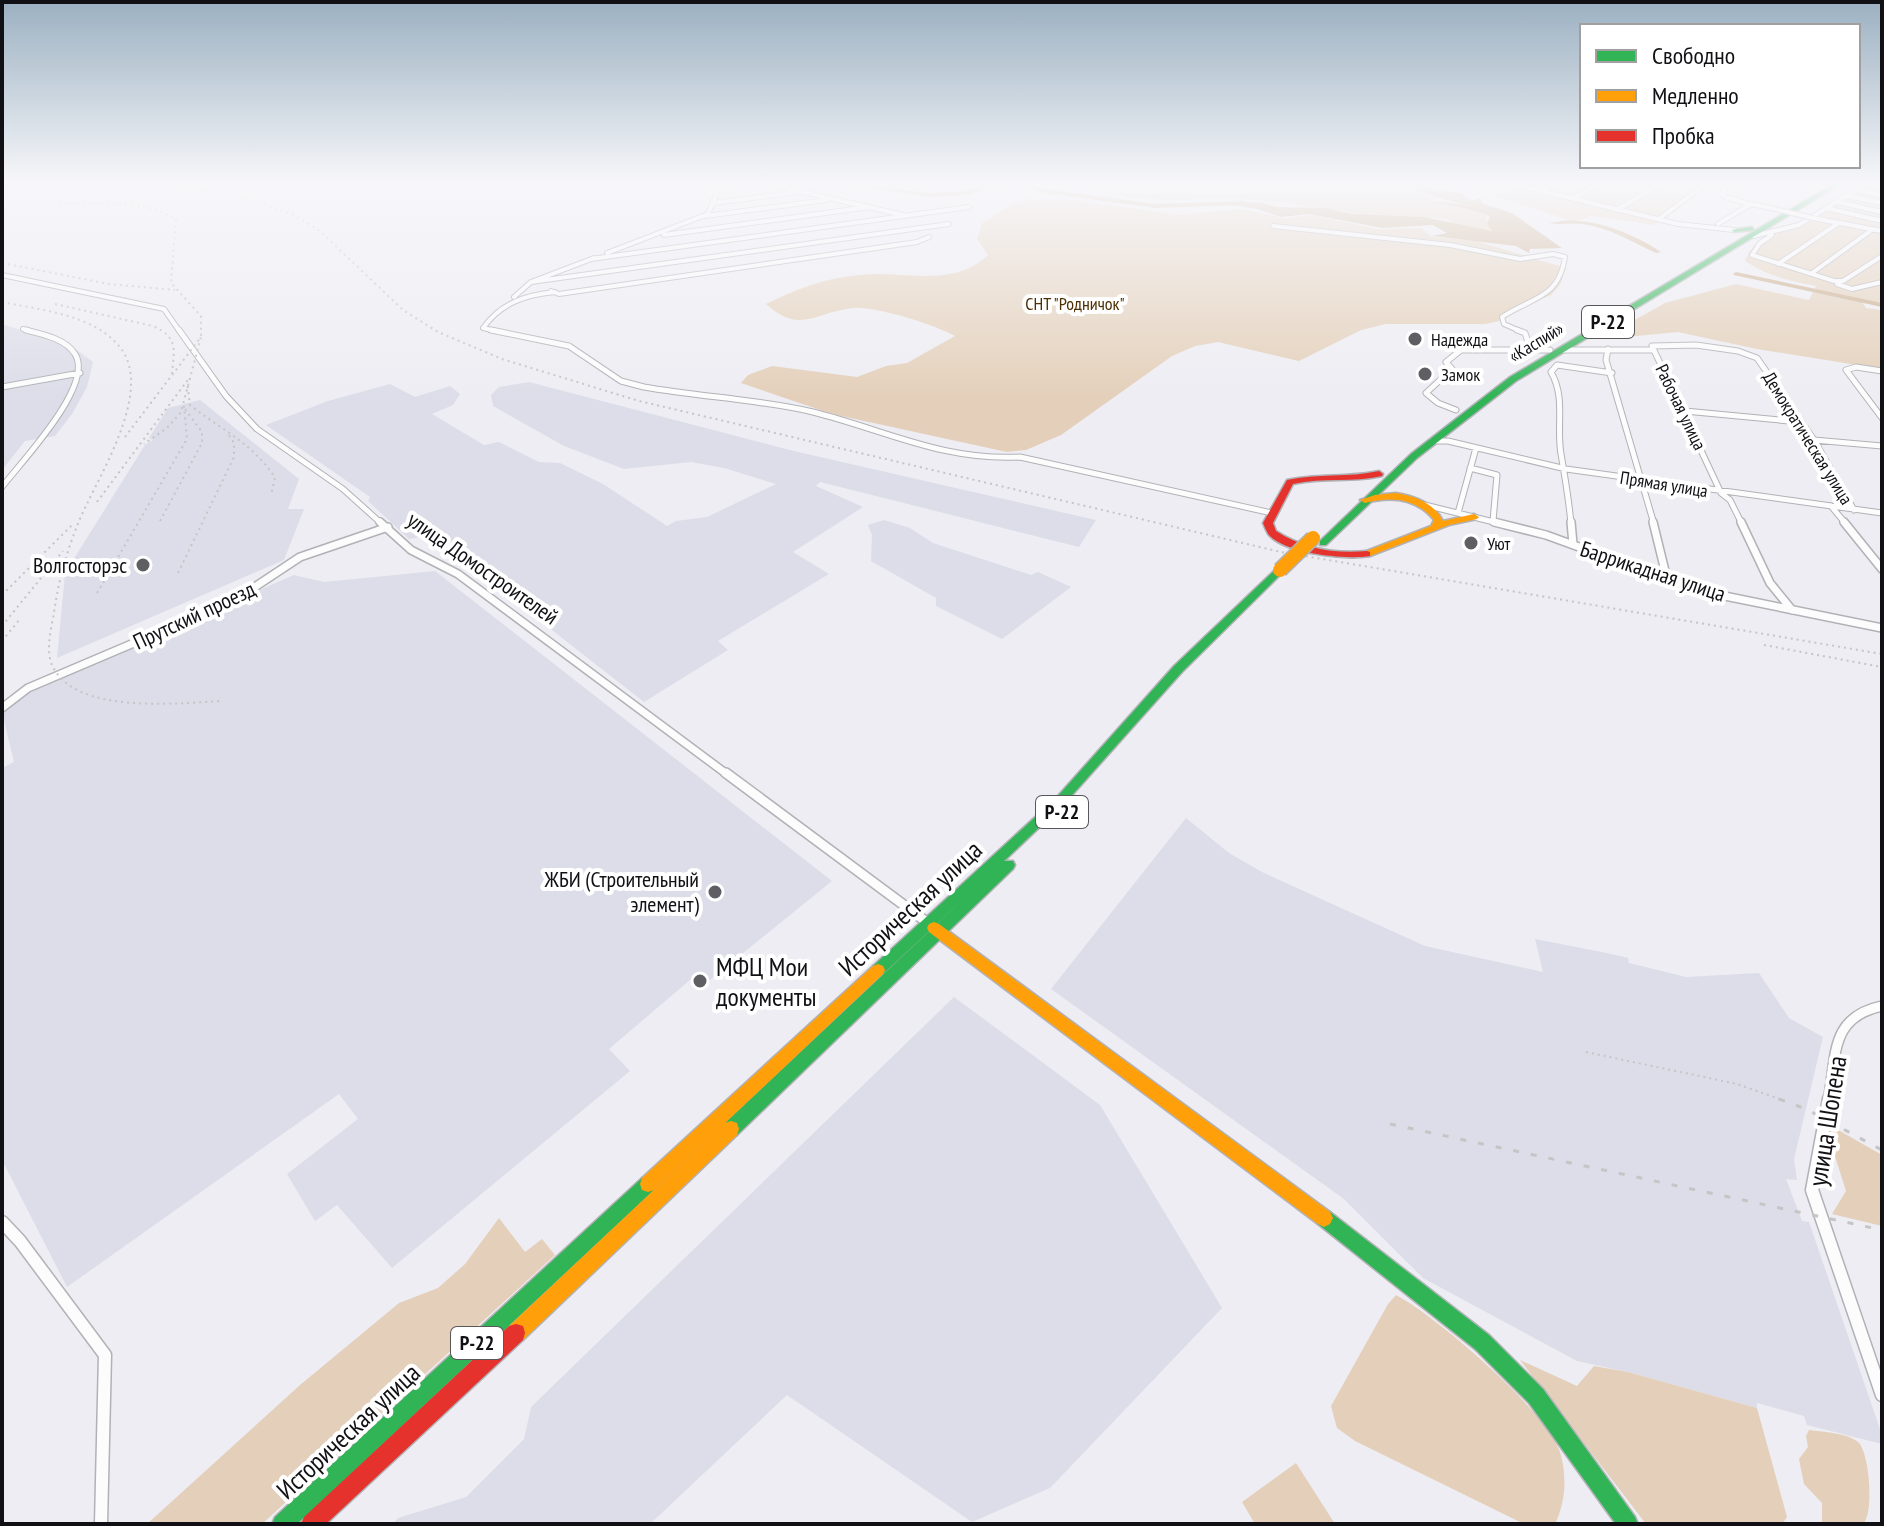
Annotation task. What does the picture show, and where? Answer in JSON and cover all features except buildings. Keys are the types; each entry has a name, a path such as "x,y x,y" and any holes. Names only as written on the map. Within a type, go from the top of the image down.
{"main road":[{"name":"«Каспий»","path":"1384,476 1456,410 1702,254"},
{"name":"«Каспий»","path":"1384,476 1440,438 1548,349"},
{"path":"1435,525 1439,520 1435,512 1425,505 1389,492 1384,476 1364,479 1313,476 1290,482 1272,513 1268,529 1280,539 1352,555 1379,552 1435,525 1466,515"},
{"name":"Историческая улица","path":"282,1524 1070,804 1177,685 1354,502 1384,476"},
{"path":"1344,478 1355,487 1354,502 1378,495 1406,499"},
{"name":"Историческая улица","path":"311,1524 541,1311 934,928 1061,800 1167,680 1286,572"},
{"path":"934,928 1281,1184 1482,1342 1536,1396 1628,1524"}],"street":[{"path":"604,254 531,282 483,328 569,346 621,381 679,394 788,407 817,413 888,438 987,461 1020,457 1272,513"},
{"path":"591,259 626,254"},
{"path":"531,282 731,254"},
{"path":"509,301 530,294 557,293 830,254"},
{"path":"1487,254 1524,259 1545,254"},
{"path":"1548,349 1525,333 1504,324 1502,317 1550,294 1560,281 1565,257 1555,254"},
{"path":"1753,254 1852,289 1882,282"},
{"path":"1778,264 1792,254"},
{"path":"1812,273 1838,254"},
{"path":"1825,278 1843,281 1882,256"},
{"name":"улица Домостроителей","path":"2,275 164,309 226,396 257,429 343,489 411,550 458,574 934,928"},
{"path":"531,282 557,293"},
{"path":"2,487 73,396 80,373 79,358 73,349 43,333 23,329"},
{"name":"Рабочая улица","path":"1762,365 1751,355 1696,345 1652,346 1721,493 1730,500 1770,583 1792,610"},
{"path":"1608,349 1606,360 1643,481 1667,579"},
{"path":"1456,410 1438,403 1426,393 1452,369 1446,362 1461,350 1653,350"},
{"path":"1573,544 1566,469 1561,454 1559,386 1551,372 1557,365 1612,373"},
{"name":"Демократическая улица","path":"1762,365 1814,440 1854,510"},
{"path":"1882,371 1868,368 1846,370 1882,418"},
{"path":"2,387 80,373"},
{"path":"1685,411 1800,422"},
{"name":"Прямая улица","path":"1440,438 1566,469 1882,513"},
{"path":"1814,440 1882,446"},
{"path":"1466,515 1470,468 1476,448"},
{"path":"1470,468 1497,475 1493,521"},
{"name":"Баррикадная улица","path":"1425,505 1573,544 1700,591 1882,628"},
{"name":"Демократическая улица","path":"1831,506 1882,569"},
{"name":"Прутский проезд","path":"2,708 28,688 235,600 300,557 388,527"},
{"name":"улица Шопена","path":"1882,1006 1854,1014 1841,1032 1812,1190 1882,1395"},
{"path":"2,1222 105,1355 101,1524"}],"shaded area":[{"path":"2,324 35,335 61,338 93,362 87,387 55,436 25,441 2,470"},
{"path":"529,382 794,451 1096,520 1079,547 820,482 816,486 863,507 793,552 829,574 718,641 728,650 644,702 470,566 465,554 447,558 428,536 409,539 368,501 370,497 266,425 328,401 390,384 415,397 450,386 460,394 453,405 432,414 484,445 499,442 539,462 560,463 603,484 667,526 676,521 707,517 776,484 724,468 691,462 624,469 564,446 493,406 491,395 499,387"},
{"path":"200,400 299,479 288,509 304,509 284,560 57,658 65,574 145,445 153,440 149,438 168,408"},
{"path":"884,520 910,528 933,543 1031,575 1038,572 1071,587 1002,639 936,606 936,598 871,561 872,535 868,525"},
{"path":"435,571 832,881 700,988 690,980 609,1049 630,1071 392,1268 337,1205 315,1221 287,1174 358,1119 339,1094 67,1287 2,1160 2,768 14,762 2,712 29,691 294,575 324,582"},
{"path":"1186,818 1229,853 1262,872 1425,946 1543,972 1535,939 1628,958 1629,963 1686,977 1759,973 1789,1018 1823,1037 1794,1159 1797,1180 1786,1179 1802,1221 1809,1222 1882,1435 1882,1444 1807,1425 1804,1416 1757,1403 1757,1408 1577,1361 1423,1278 1344,1199 1051,989"},
{"path":"954,997 1100,1105 1222,1308 1050,1488 972,1522 787,1395 650,1524 393,1524 398,1518 466,1497 524,1439 531,1407"}],"green space":[{"name":"СНТ \"Родничок\"","path":"1520,254 1566,268 1560,285 1551,295 1517,309 1504,320 1485,324 1386,324 1361,330 1299,361 1218,342 1195,346 1172,356 1061,435 1026,450 1007,452 832,414 741,383 748,375 772,366 857,377 886,366 907,363 955,336 876,310 853,308 798,320 778,313 766,304 811,285 847,276 927,276 959,272 988,255"},
{"path":"1749,254 1882,254 1882,302 1862,302 1866,308 1882,310 1882,369 1757,349 1678,332 1636,336 1615,331 1665,303 1736,284 1809,300 1816,286 1770,274 1745,261"},
{"path":"1833,1127 1882,1155 1882,1226 1832,1214 1846,1191 1833,1150"},
{"path":"499,1218 525,1252 542,1239 555,1255 262,1524 147,1524 300,1385 399,1303 438,1288 465,1264"},
{"path":"1396,1295 1437,1322 1488,1366 1513,1389 1551,1434 1564,1470 1563,1498 1555,1524 1524,1524 1355,1441 1337,1428 1331,1406"},
{"path":"1520,1360 1577,1386 1594,1366 1628,1372 1757,1408 1787,1517 1782,1524 1646,1524"},
{"path":"1809,1430 1848,1437 1862,1448 1868,1470 1869,1497 1869,1509 1863,1524 1822,1524 1822,1503 1804,1484 1799,1459 1808,1447 1806,1436"},
{"path":"1296,1463 1335,1524 1255,1524 1242,1502"}],"waterway":[{"path":"1736,274 1882,305"}],"railway":[{"path":"173,254 171,283 201,316 201,337"},
{"path":"344,254 403,310 438,332 502,359 639,401 1281,552 1882,654"},
{"path":"2,263 109,284 175,290"},
{"path":"2,302 65,315 95,327 119,346 129,365 131,387 119,436 77,526 63,569 49,640 53,667 65,682 83,693 105,699 156,704 223,701"},
{"path":"55,304 161,330 173,345 172,374"},
{"path":"125,437 201,337"},
{"path":"188,387 201,337"},
{"path":"97,502 187,381 188,387"},
{"path":"144,444 167,428 181,412 188,387"},
{"path":"188,387 190,405 247,446 267,466 275,478 271,495"},
{"path":"97,593 187,439 184,406"},
{"path":"160,521 202,443 202,432 185,409"},
{"path":"178,573 234,457 234,443 227,432"},
{"path":"2,595 74,523"},
{"path":"2,626 63,551"},
{"path":"2,641 20,619"},
{"path":"1764,645 1882,667"},
{"path":"1586,1052 1737,1084 1785,1101"},
{"path":"1779,1099 1806,1109 1882,1150"},
{"path":"1390,1124 1882,1230"}],"traffic: fast":[{"path":"1323,543 1414,456 1513,379 1721,254"},
{"path":"878,970 1061,800 1178,669 1280,570"},
{"path":"731,1129 1008,865"},
{"path":"282,1524 648,1184"},
{"path":"1324,1218 1482,1342 1536,1396 1628,1524"}],"traffic: slow":[{"path":"1365,500 1396,496 1415,501 1424,505 1439,520 1435,525"},
{"path":"1367,554 1446,523 1474,517"},
{"path":"1280,570 1313,538"},
{"path":"934,928 1324,1218"},
{"path":"648,1184 878,970"},
{"path":"516,1333 731,1129"}],"traffic: jam":[{"path":"1367,554 1331,554 1305,548 1272,533 1268,523 1290,482 1379,474"},
{"path":"311,1524 516,1333"}],"place":[{"name":"Надежда","path":"1415,339"},
{"name":"Замок","path":"1425,374"},
{"name":"Уют","path":"1471,543"},
{"name":"Волгосторэс","path":"143,565"},
{"name":"ЖБИ (Строительный элемент)","path":"715,892"},
{"name":"МФЦ Мои документы","path":"700,981"}]}
